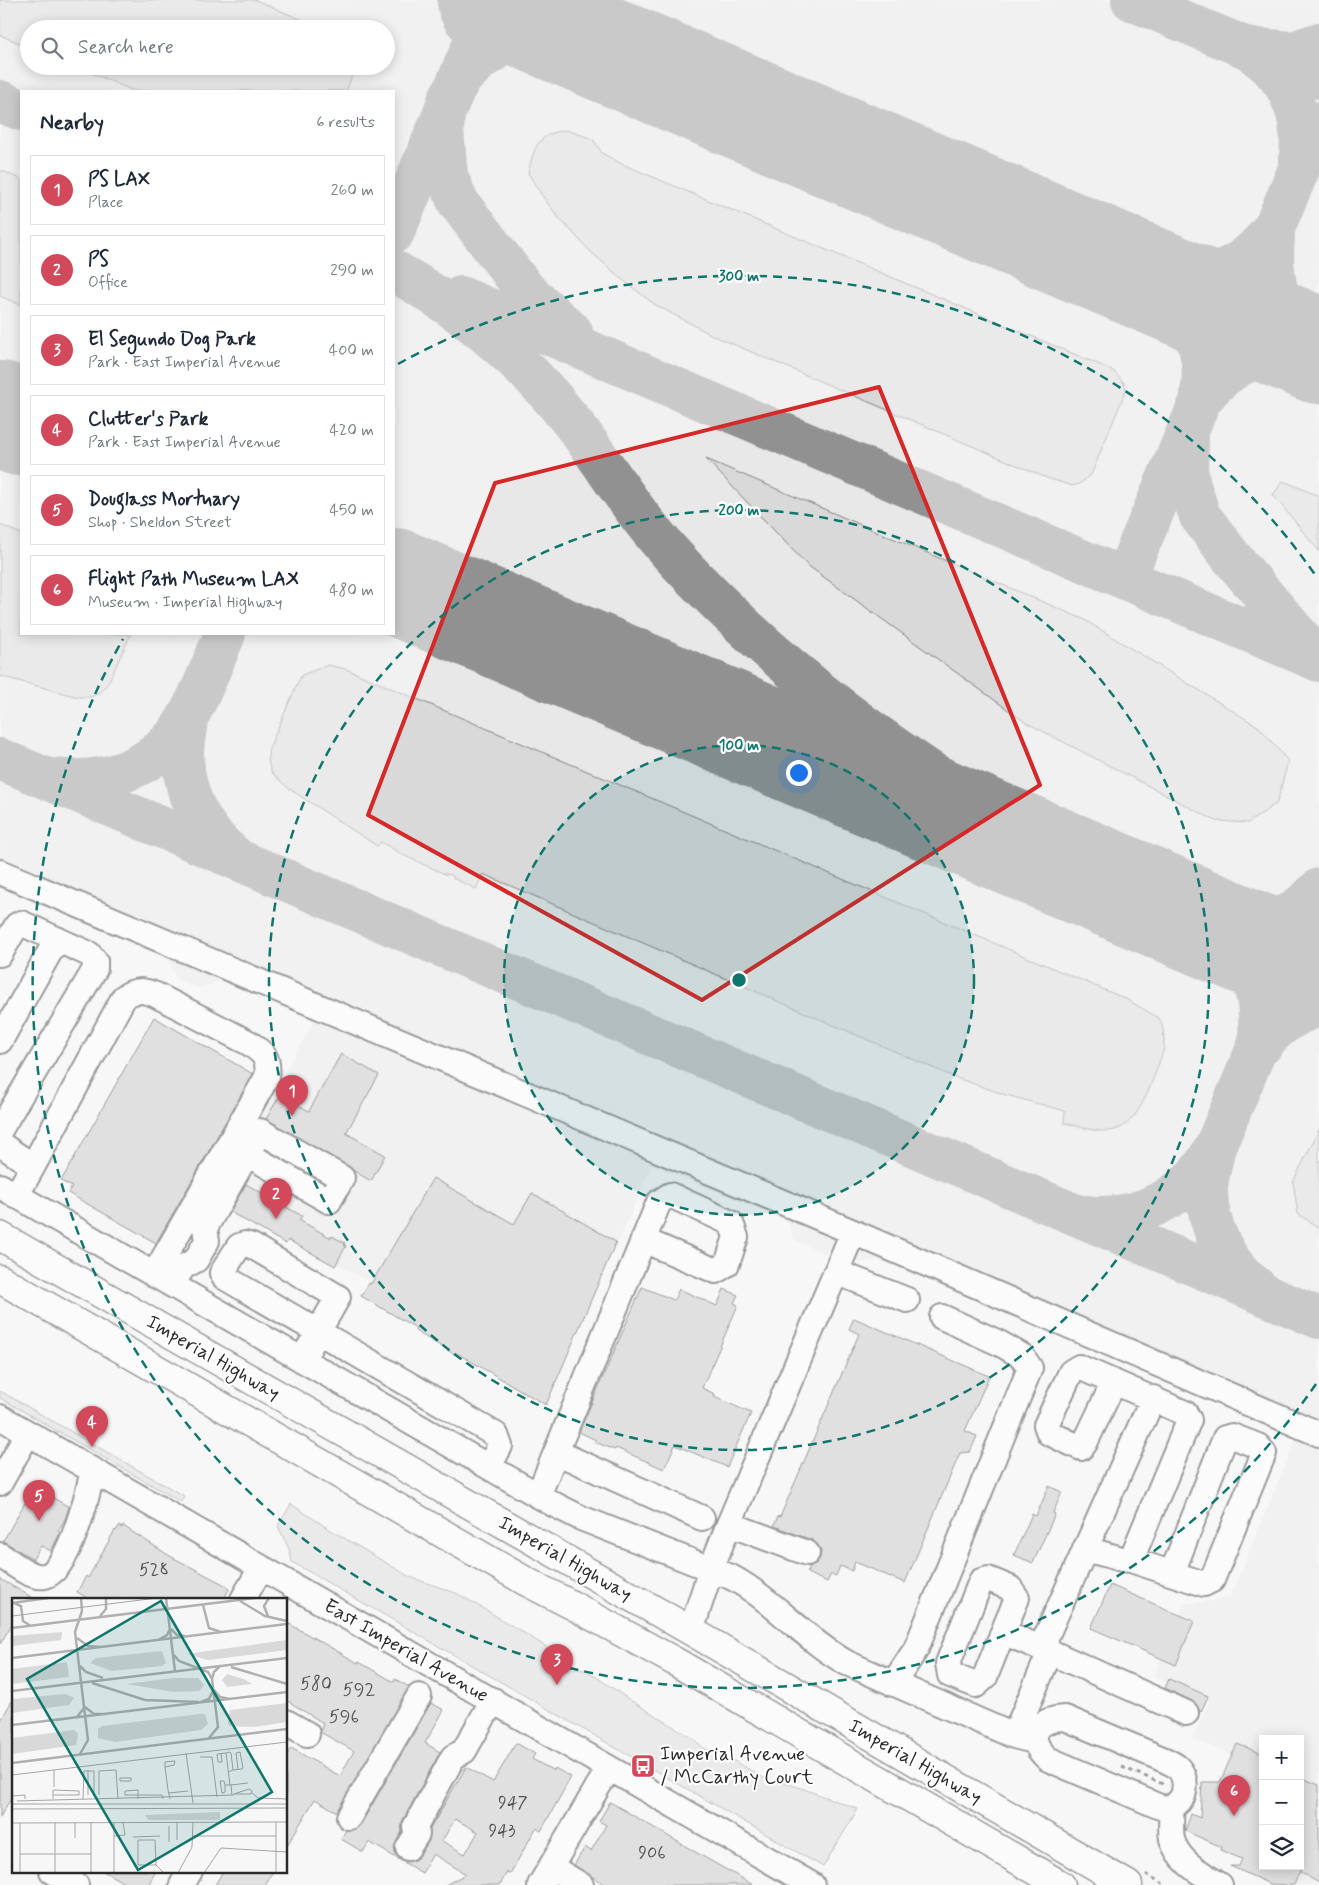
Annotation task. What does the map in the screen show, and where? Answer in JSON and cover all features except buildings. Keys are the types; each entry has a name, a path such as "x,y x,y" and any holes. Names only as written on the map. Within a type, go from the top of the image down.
{"main road":[{"name":"Imperial Highway","path":"0,1236 691,1631 1128,1885"},
{"name":"Imperial Highway","path":"0,1279 527,1582 674,1661 1061,1885"},
{"path":"674,1661 691,1631"}],"street":[{"path":"0,872 853,1232 1319,1434"},
{"path":"0,954 17,924 21,922 90,954 95,961 95,969 0,1130"},
{"path":"0,1040 57,940"},
{"path":"170,1276 267,1077 268,1063 262,1052 249,1043 156,994 146,991 133,991 124,998 33,1166 8,1191 170,1276 302,1360 538,1496 581,1518 711,1569 750,1587 838,1658 893,1684 1024,1739 1048,1758 1160,1807 1171,1807 1179,1802 1185,1790 1184,1778 1178,1767 1065,1718 1054,1719 1042,1724 1035,1732 1024,1739"},
{"path":"0,1144 33,1166"},
{"path":"170,1276 196,1260 207,1241 205,1228 247,1154"},
{"path":"691,1631 711,1569 729,1524 853,1232"},
{"path":"538,1496 643,1240"},
{"path":"302,1360 317,1331 338,1297 252,1246 245,1244 239,1246 222,1273 224,1277 317,1331 410,1385 496,1435 500,1446 488,1467"},
{"path":"836,1272 907,1300"},
{"path":"893,1684 916,1649 1030,1368 1022,1356 999,1343 942,1317"},
{"path":"1114,1382 1185,1413 1188,1420 1131,1560"},
{"path":"395,1414 410,1385"},
{"path":"1024,1739 1045,1650 1085,1549 1153,1398"},
{"name":"East Imperial Avenue","path":"0,1417 812,1885"},
{"path":"0,1483 28,1433"},
{"path":"1085,1549 1131,1560 1204,1584 1212,1580 1264,1453 1258,1446 1232,1436 1225,1438 1172,1573"},
{"path":"556,1452 702,1518"},
{"path":"0,1555 31,1574 43,1576 53,1572 60,1563 84,1510 93,1470"},
{"path":"729,1524 807,1553"},
{"path":"244,1598 261,1568"},
{"path":"1004,1632 1186,1714"},
{"path":"348,1817 435,1667"},
{"path":"412,1841 414,1827 453,1757 464,1752 493,1700"},
{"path":"288,1723 307,1734"},
{"path":"582,1885 545,1876 609,1768"},
{"path":"1171,1807 1172,1838 1178,1854 1196,1870 1220,1885"},
{"path":"54,1872 76,1885"},
{"path":"182,1885 189,1872"}],"path":[{"path":"1122,1767 1162,1784"}],"highlighted area":[{"path":"879,387 1040,785 702,1000 368,815 495,483"}],"shaded area":[{"path":"0,0 1319,0 1319,1875 1313,1885 1283,1885 1245,1867 1259,1867 1259,1870 1304,1870 1304,1735 1259,1735 1259,1765 1192,1739 1208,1704 1208,1699 1153,1677 1184,1604 1230,1598 1296,1438 879,1260 857,1263 855,1268 795,1240 787,1221 652,1165 618,1243 610,1239 533,1374 215,1196 314,1021 219,980 201,989 177,980 168,958 0,888"},
{"path":"0,0 256,0 302,20 20,20 20,43 0,35"},
{"path":"96,75 352,75 346,90 132,90"},
{"path":"567,130 593,139 602,153 622,164 1112,370 1124,383 1126,390 1091,475 1079,484 1072,486 1047,478 714,336 654,304 590,251 559,218 528,173 535,149 543,138 550,134"},
{"path":"0,170 20,179 20,305 0,296"},
{"path":"706,459 1083,619 1259,727 1288,761 1277,803 1248,823 1216,821 1025,722 807,565"},
{"path":"1283,481 1319,496 1319,551 1273,495"},
{"path":"0,525 20,534 20,635 131,635 108,683 100,692 91,697 78,697 0,676"},
{"path":"328,665 346,669 1126,999 1159,1018 1163,1029 1164,1049 1145,1099 1130,1121 1120,1128 1098,1131 1064,1123 1065,1111 1006,1095 954,1077 483,874 476,889 453,878 453,876 403,855 381,842 377,846 288,788 272,773 269,766 268,751 302,675"},
{"path":"1319,1130 1319,1228 1298,1214 1293,1182"},
{"path":"0,1391 184,1496 181,1502 0,1398"},
{"path":"291,1504 410,1577 456,1593 491,1613 545,1646 552,1656 560,1662 574,1669 586,1670 630,1700 691,1737 705,1749 722,1754 769,1781 790,1784 858,1809 823,1867 292,1562 289,1549 278,1526"}],"taxiway":[{"path":"395,230 492,0"},
{"path":"572,0 605,33 628,51 668,76"},
{"path":"1132,0 1319,78"},
{"path":"572,332 526,291 458,202 447,176 443,131 444,112 450,96 462,77 481,59 502,45 527,37 581,39"},
{"path":"1258,49 1293,52 1319,43"},
{"path":"1256,55 1278,77 1287,89 1293,103 1298,117 1300,132 1299,163"},
{"path":"0,101 20,110"},
{"path":"1125,578 1319,122"},
{"path":"1130,270 1169,276 1188,276 1223,270 1240,261 1255,249 1269,233"},
{"path":"1274,236 1274,269 1280,297 1294,322 1319,344"},
{"path":"1130,271 1168,298 1186,318 1196,338 1202,359 1203,381 1201,392"},
{"path":"395,272 419,285 466,318 489,336 531,375 569,418 639,516 672,555 730,614 803,678 899,751 967,795 1017,825 1128,883 1171,909"},
{"path":"461,297 1319,661"},
{"path":"1204,396 1228,373 1256,358 1286,352 1319,356"},
{"path":"1188,438 1187,469 1190,486 1200,516 1232,558 1314,654"},
{"path":"395,578 440,601"},
{"path":"56,779 89,779 120,773 135,767 162,749 182,727 189,715 225,635"},
{"path":"188,716 183,754 186,784 204,824 234,856"},
{"path":"0,759 1319,1318"},
{"path":"1193,918 1227,926 1261,924 1292,912 1319,889"},
{"path":"1086,1216 1126,1215 1145,1210 1163,1202 1194,1178 1206,1162 1216,1145 1319,901"},
{"path":"1186,915 1226,945 1245,968 1253,982 1257,998 1259,1039"},
{"path":"1261,1046 1279,1026 1302,1012 1319,1006"},
{"path":"1214,1150 1207,1188 1210,1216 1214,1230 1220,1244 1236,1269 1257,1288"}],"runway":[{"path":"490,0 1319,351"},
{"path":"0,414 20,423"},
{"path":"395,581 1319,972"}],"place":[{"name":"PS LAX","path":"292,1116"},
{"name":"PS","path":"276,1219"},
{"name":"Clutter's Park","path":"92,1447"},
{"name":"Douglass Mortuary","path":"39,1521"},
{"name":"El Segundo Dog Park","path":"557,1685"},
{"name":"Imperial Avenue / McCarthy Court","path":"643,1766"},
{"name":"Flight Path Museum LAX","path":"1234,1816"}]}
